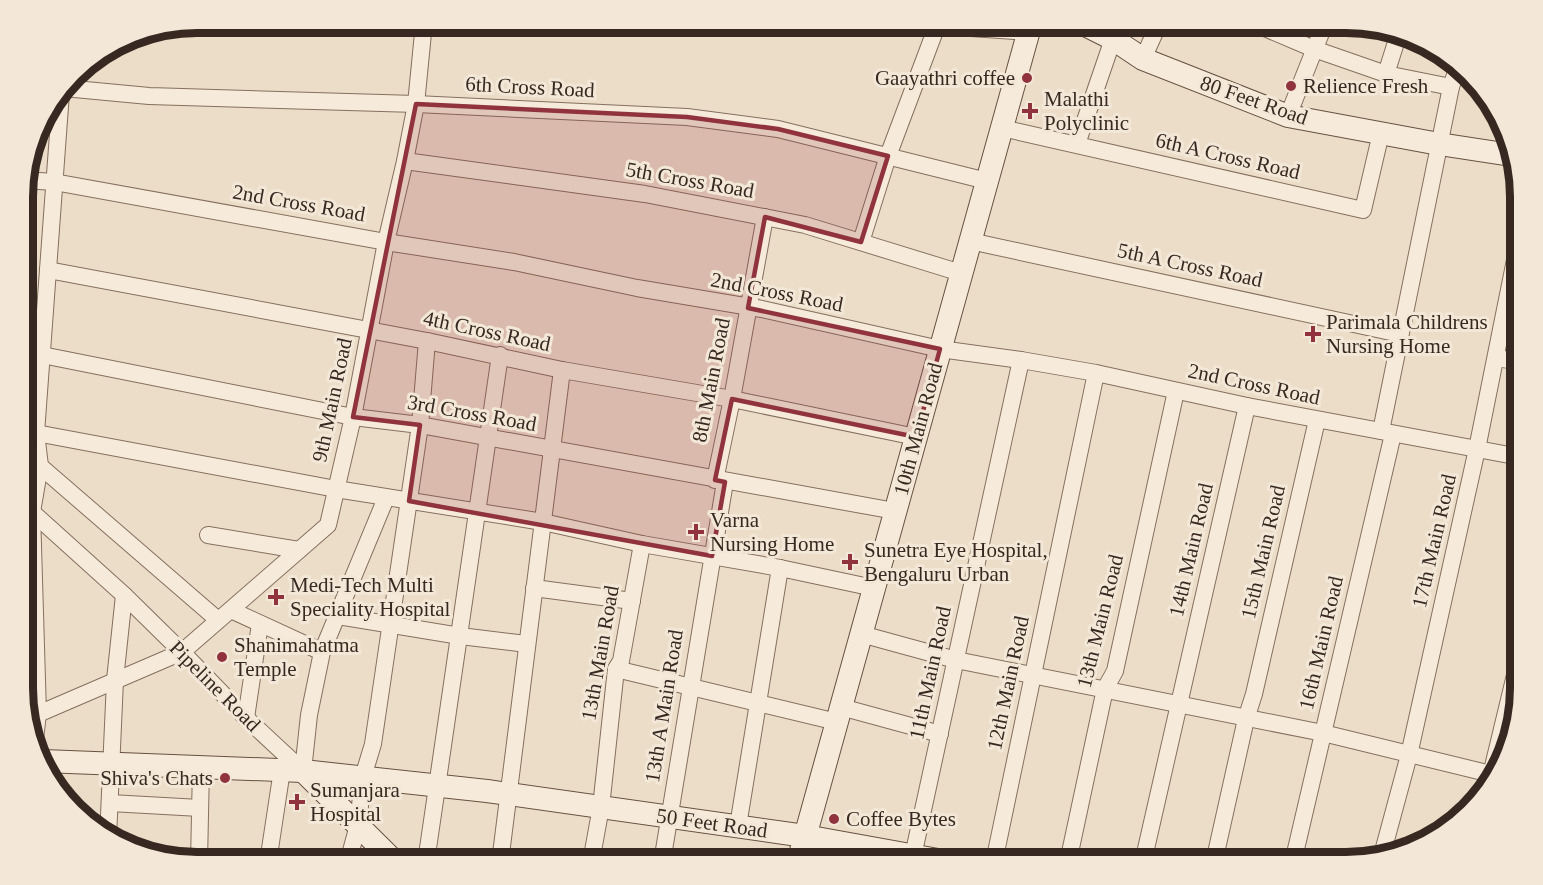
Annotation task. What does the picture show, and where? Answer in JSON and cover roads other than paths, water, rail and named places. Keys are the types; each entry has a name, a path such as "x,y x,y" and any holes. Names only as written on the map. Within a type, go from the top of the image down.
{"main road":[{"name":"10th Main Road","path":"801,852 1027,33"},
{"name":"80 Feet Road","path":"1102,33 1143,59 1288,116 1504,154"},
{"name":"50 Feet Road","path":"50,761 292,770 363,777 509,793 805,836 892,852"},
{"name":"Pipeline Road","path":"292,770 358,825 384,852"}],"street":[{"name":"9th Main Road","path":"38,714 182,652 328,525 353,417 386,242 416,104 423,33"},
{"path":"861,242 888,156 933,33"},
{"path":"1143,59 1154,33"},
{"path":"1278,33 1314,49 1386,74 1451,87"},
{"path":"1288,116 1321,33"},
{"path":"1002,128 1077,144 1113,39"},
{"path":"1386,74 1396,41"},
{"name":"16th Main Road","path":"1295,852 1323,734 1387,432 1400,334 1455,75"},
{"name":"6th Cross Road","path":"74,89 149,96 416,104 687,117 778,129 987,181"},
{"path":"33,506 40,466 36,433 60,108"},
{"name":"6th A Cross Road","path":"1077,144 1363,210 1381,133"},
{"name":"5th Cross Road","path":"405,161 645,194 805,225 961,273"},
{"name":"2nd Cross Road","path":"34,181 54,182 386,242 514,262 940,349 1096,373 1317,420 1510,455"},
{"name":"8th Main Road","path":"712,556 732,399 765,217"},
{"name":"5th A Cross Road","path":"970,241 1400,334"},
{"name":"4th Cross Road","path":"48,270 500,355 562,370 732,399 916,437"},
{"name":"17th Main Road","path":"1384,847 1409,755 1510,299"},
{"path":"351,852 358,825 363,777 373,744 420,425 427,341"},
{"name":"3rd Cross Road","path":"42,355 353,417 420,425 895,511"},
{"path":"428,852 500,355"},
{"path":"1497,358 1510,360"},
{"name":"11th Main Road","path":"915,852 1021,360"},
{"path":"501,852 562,370"},
{"name":"12th Main Road","path":"996,852 1096,373"},
{"name":"13th Main Road","path":"1070,852 1105,688 1115,671 1176,391"},
{"name":"14th Main Road","path":"1145,852 1247,406"},
{"name":"15th Main Road","path":"1216,852 1317,420"},
{"path":"36,433 386,498 543,522 874,588"},
{"path":"33,473 40,466"},
{"path":"40,466 224,615 260,624 322,652"},
{"path":"271,852 309,715 322,652 386,498"},
{"name":"Pipeline Road","path":"33,513 124,595 182,652 246,718 292,770"},
{"path":"208,535 299,550"},
{"name":"13th Main Road","path":"593,852 601,807 616,669 621,661 642,543"},
{"path":"33,546 37,722"},
{"name":"13th A Main Road","path":"664,852 712,556"},
{"path":"738,826 780,568"},
{"path":"534,588 632,601"},
{"path":"109,826 115,680 124,595"},
{"path":"338,616 460,636 527,644"},
{"path":"246,718 260,624"},
{"path":"861,634 956,660 1105,688 1323,734 1409,755 1483,777"},
{"path":"616,669 758,703 940,734"},
{"path":"199,852 201,767"},
{"path":"110,803 200,808"}],"place":[{"name":"Gaayathri coffee","path":"1027,78"},
{"name":"Relience Fresh","path":"1291,86"},
{"name":"Malathi Polyclinic","path":"1030,111"},
{"name":"Parimala Childrens Nursing Home","path":"1313,334"},
{"name":"Varna Nursing Home","path":"696,532"},
{"name":"Sunetra Eye Hospital, Bengaluru Urban","path":"850,562"},
{"name":"Medi-Tech Multi Speciality Hospital","path":"276,597"},
{"name":"Shanimahatma Temple","path":"222,657"},
{"name":"Shiva's Chats","path":"225,778"},
{"name":"Sumanjara Hospital","path":"297,802"},
{"name":"Coffee Bytes","path":"834,819"}]}
